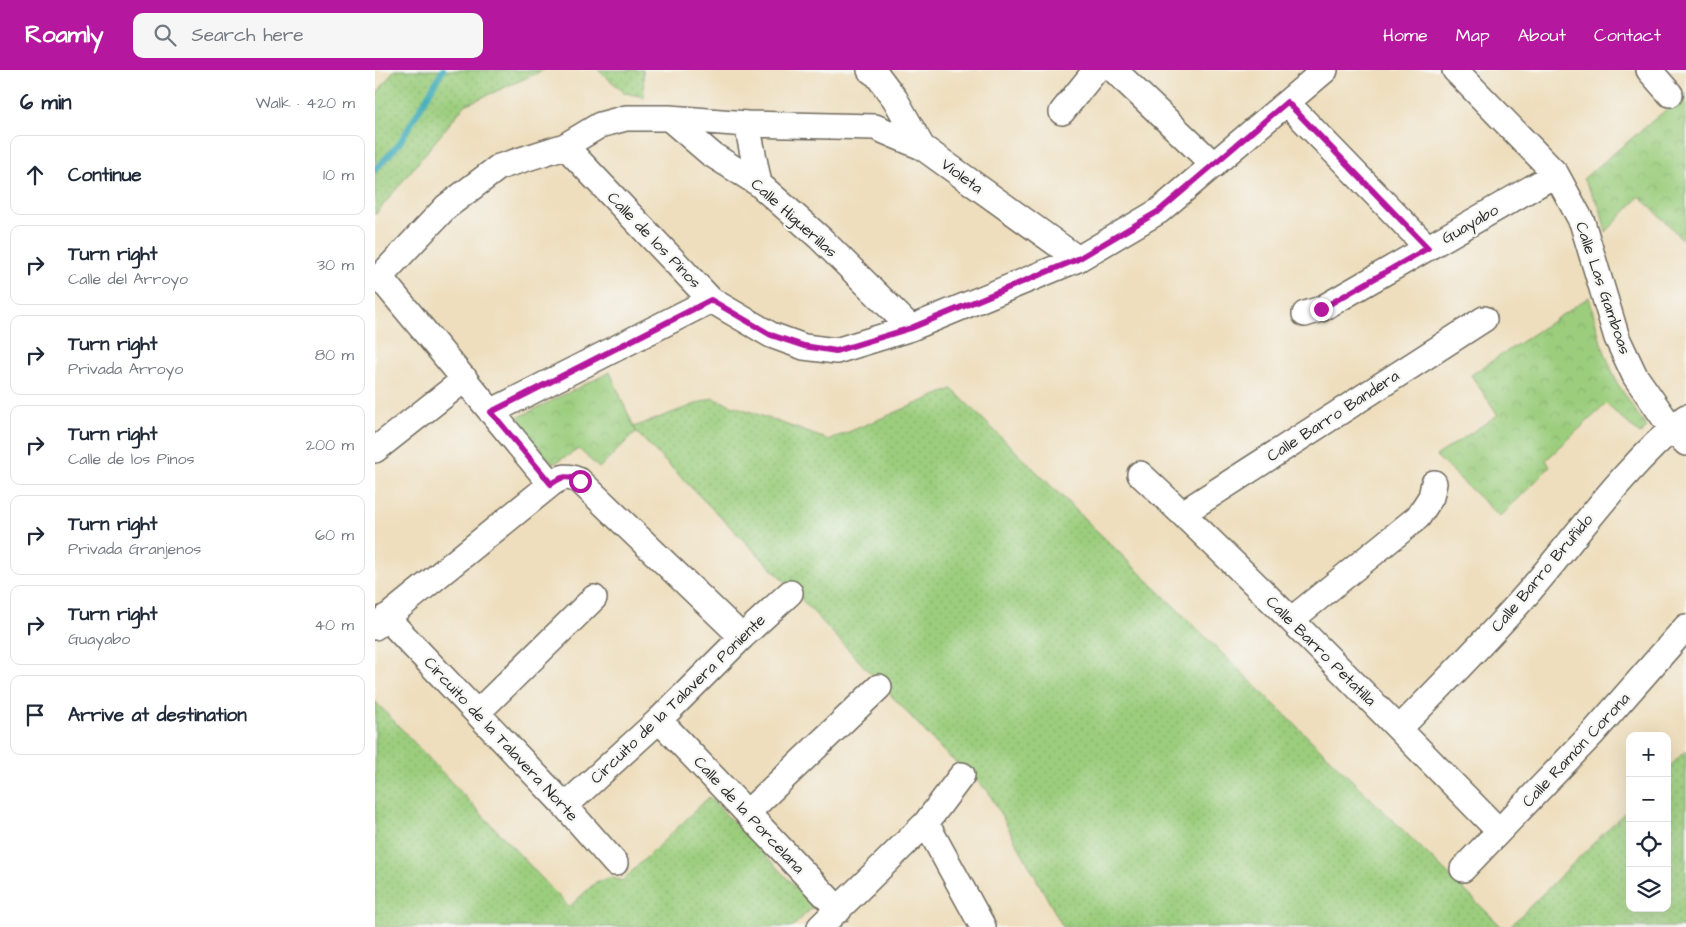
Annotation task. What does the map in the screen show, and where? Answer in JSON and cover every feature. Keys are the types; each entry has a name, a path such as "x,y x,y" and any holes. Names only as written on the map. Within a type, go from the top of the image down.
{"street":[{"name":"Violeta","path":"870,70 877,75 895,99 922,147 1078,259"},
{"path":"1062,112 1097,70"},
{"path":"1114,70 1214,165"},
{"name":"Calle de los Pinos","path":"565,146 711,300 771,335 804,346 836,351 911,328 1078,259 1159,211 1325,70"},
{"name":"Calle Las Gamboas","path":"1455,70 1556,174 1583,222 1617,338 1635,376 1681,430"},
{"path":"1649,70 1670,94"},
{"path":"875,127 895,99"},
{"path":"1287,102 1428,248"},
{"path":"560,480 491,412 387,286 377,278 446,207 499,167 565,146 600,125 626,118 669,118 747,124 875,127 922,147"},
{"name":"Calle Higuerillas","path":"669,118 711,154 759,184 820,238 911,328"},
{"path":"747,124 759,184"},
{"name":"Guayabo","path":"1305,314 1321,309 1556,174"},
{"path":"491,412 711,300"},
{"name":"Calle Barro Bandera","path":"1183,514 1484,319"},
{"path":"375,450 465,380"},
{"name":"Calle Barro Bruñido","path":"1399,729 1482,644 1527,594 1621,478 1681,430"},
{"name":"Calle Barro Petatilla","path":"1140,474 1291,620 1499,831"},
{"path":"380,622 560,480 580,481 742,637"},
{"path":"1291,620 1418,517 1431,497 1434,483"},
{"name":"Circuito de la Talavera Poniente","path":"565,806 659,720 742,637 790,593"},
{"path":"477,713 594,598"},
{"name":"Circuito de la Talavera Norte","path":"380,622 477,713 565,806 615,863"},
{"name":"Calle Ramón Corona","path":"1463,870 1593,733 1686,627"},
{"path":"747,813 879,687"},
{"name":"Calle de la Porcelana","path":"659,720 839,910"},
{"path":"820,927 926,823 962,775"},
{"path":"926,823 983,927"}],"green space":[{"path":"394,70 544,70 465,105 375,215 375,96"},
{"path":"598,70 643,70 644,97 625,93"},
{"path":"1686,93 1686,243 1640,196 1606,232 1600,208 1583,179"},
{"path":"1589,297 1601,343 1617,383 1647,428 1640,434 1606,404 1546,460 1550,467 1500,517 1436,456 1498,415 1471,375"},
{"path":"610,372 636,432 599,468 579,449 553,464 515,419"},
{"path":"952,389 1502,927 1063,927 988,791 946,754 787,584 636,432 634,427 712,398 829,440"},
{"path":"375,701 569,907 596,882 611,877 622,881 709,797 814,906 792,927 375,927"},
{"path":"1686,750 1686,927 1509,927 1626,811 1626,912 1671,912 1671,765"}],"waterway":[{"path":"375,170 399,144 443,70"}],"route":[{"path":"580,481 570,476 561,477 551,484 491,412 711,300 771,335 804,346 836,351 911,328 1078,259 1159,211 1287,102 1428,248 1321,309"}]}
